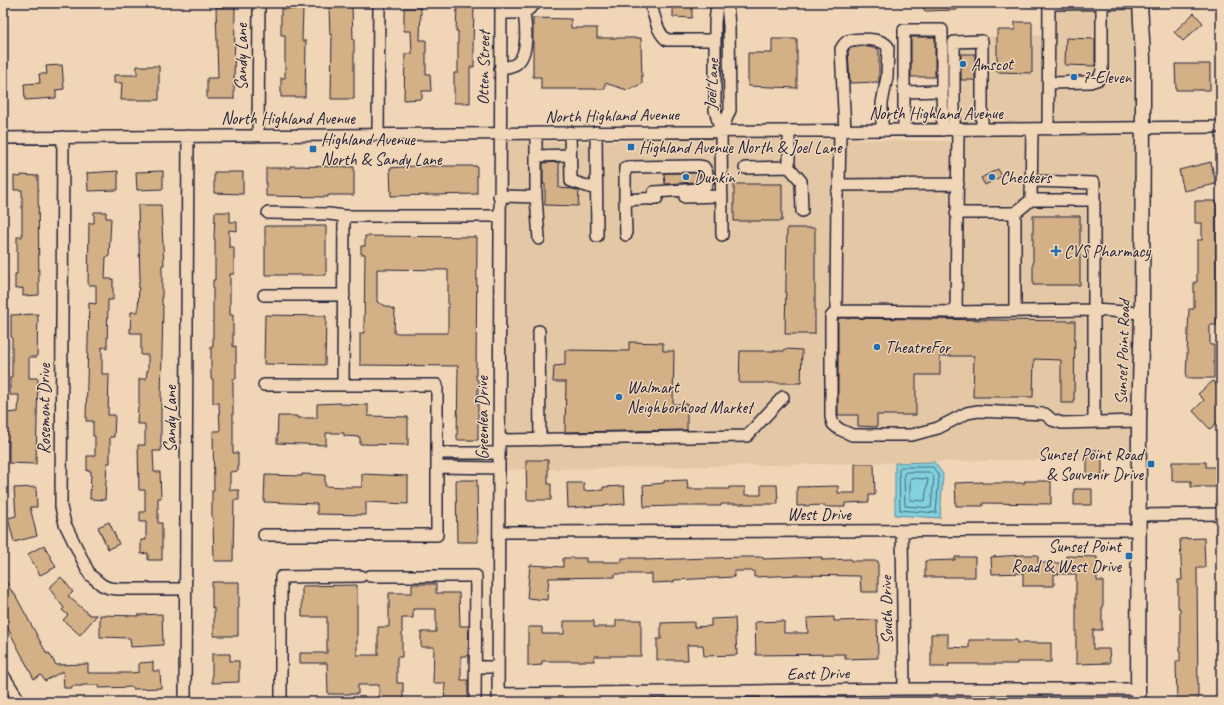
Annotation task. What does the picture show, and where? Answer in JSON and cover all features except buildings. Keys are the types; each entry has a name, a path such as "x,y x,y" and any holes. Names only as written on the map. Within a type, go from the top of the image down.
{"main road":[{"name":"Sunset Point Road","path":"1138,696 1138,515 1142,313 1144,58 1140,3"}],"street":[{"name":"Sandy Lane","path":"258,135 259,3"},
{"path":"378,134 379,3"},
{"path":"650,3 660,32 667,40 715,40"},
{"name":"Joel Lane","path":"717,3 715,23 715,110 721,132"},
{"name":"Joel Lane","path":"721,132 730,110 729,26 727,3"},
{"path":"1048,129 1050,4 1131,3"},
{"path":"1049,83 1090,82 1099,79 1102,71 1102,4"},
{"path":"500,69 518,63 521,58 525,49 526,26 530,7 501,8"},
{"name":"Otten Street","path":"500,134 501,8"},
{"path":"904,130 904,30 942,30 942,91 952,130"},
{"path":"882,130 882,103 887,77 887,44 872,39 847,41 841,49 842,131 839,185 837,195 836,311 831,317 831,417 833,424 839,429 852,435 912,436 938,428 967,413 978,411 1045,414 1052,420 1062,423 1139,421"},
{"path":"956,312 956,213 958,184 952,130 954,42 982,42 982,129"},
{"path":"904,92 942,91"},
{"name":"North Highland Avenue","path":"3,138 1221,127"},
{"path":"1032,129 1032,200"},
{"path":"789,131 789,167 801,181 802,211"},
{"path":"570,132 571,181 596,189"},
{"path":"596,132 596,236"},
{"path":"721,132 722,235"},
{"path":"536,133 536,197 538,239"},
{"name":"Greenlea Drive","path":"498,698 500,134"},
{"name":"Sandy Lane","path":"185,702 188,136"},
{"name":"Rosemont Drive","path":"63,137 61,507 65,524 90,575 109,588 186,588"},
{"path":"536,156 570,155"},
{"path":"626,235 625,168 704,167 708,175 706,186 700,189 654,192 651,199"},
{"path":"745,168 789,167"},
{"path":"1032,181 1094,183 1094,422"},
{"path":"839,185 958,184"},
{"path":"499,196 536,197"},
{"path":"625,200 722,196"},
{"path":"956,213 1015,213 1032,200 1094,200"},
{"path":"268,213 329,214 344,216 499,216"},
{"path":"1015,213 1015,311"},
{"path":"343,385 344,216"},
{"path":"264,295 344,296"},
{"path":"836,311 956,312 1094,310 1142,313"},
{"path":"539,331 540,440"},
{"path":"264,385 437,385 436,535 264,535"},
{"path":"499,440 747,436 783,397"},
{"path":"437,453 499,453"},
{"path":"437,467 499,468"},
{"path":"1138,515 1221,514"},
{"name":"West Drive","path":"499,532 1138,530"},
{"name":"South Drive","path":"902,531 904,689"},
{"path":"281,702 281,577 476,576 475,702"},
{"path":"475,667 498,667"},
{"path":"3,675 20,702"},
{"name":"East Drive","path":"498,698 766,696 904,689 1138,696"}],"shaded area":[{"path":"1050,3 1134,3 1137,58 1137,123 960,124 961,37 1051,35"},
{"path":"1137,133 1136,313 1132,458 505,470 506,141 601,142 732,138 960,141 960,135"}],"water":[{"path":"934,462 943,474 940,518 895,515 895,463"}],"place":[{"name":"Amscot","path":"963,64"},
{"name":"7-Eleven","path":"1074,77"},
{"name":"Highland Avenue North & Joel Lane","path":"631,147"},
{"name":"Highland Avenue North & Sandy Lane","path":"313,149"},
{"name":"Dunkin'","path":"686,177"},
{"name":"Checkers","path":"992,177"},
{"name":"CVS Pharmacy","path":"1056,251"},
{"name":"TheatreFor","path":"877,347"},
{"name":"Walmart Neighborhood Market","path":"619,397"},
{"name":"Sunset Point Road & Souvenir Drive","path":"1151,464"},
{"name":"Sunset Point Road & West Drive","path":"1129,556"}]}
